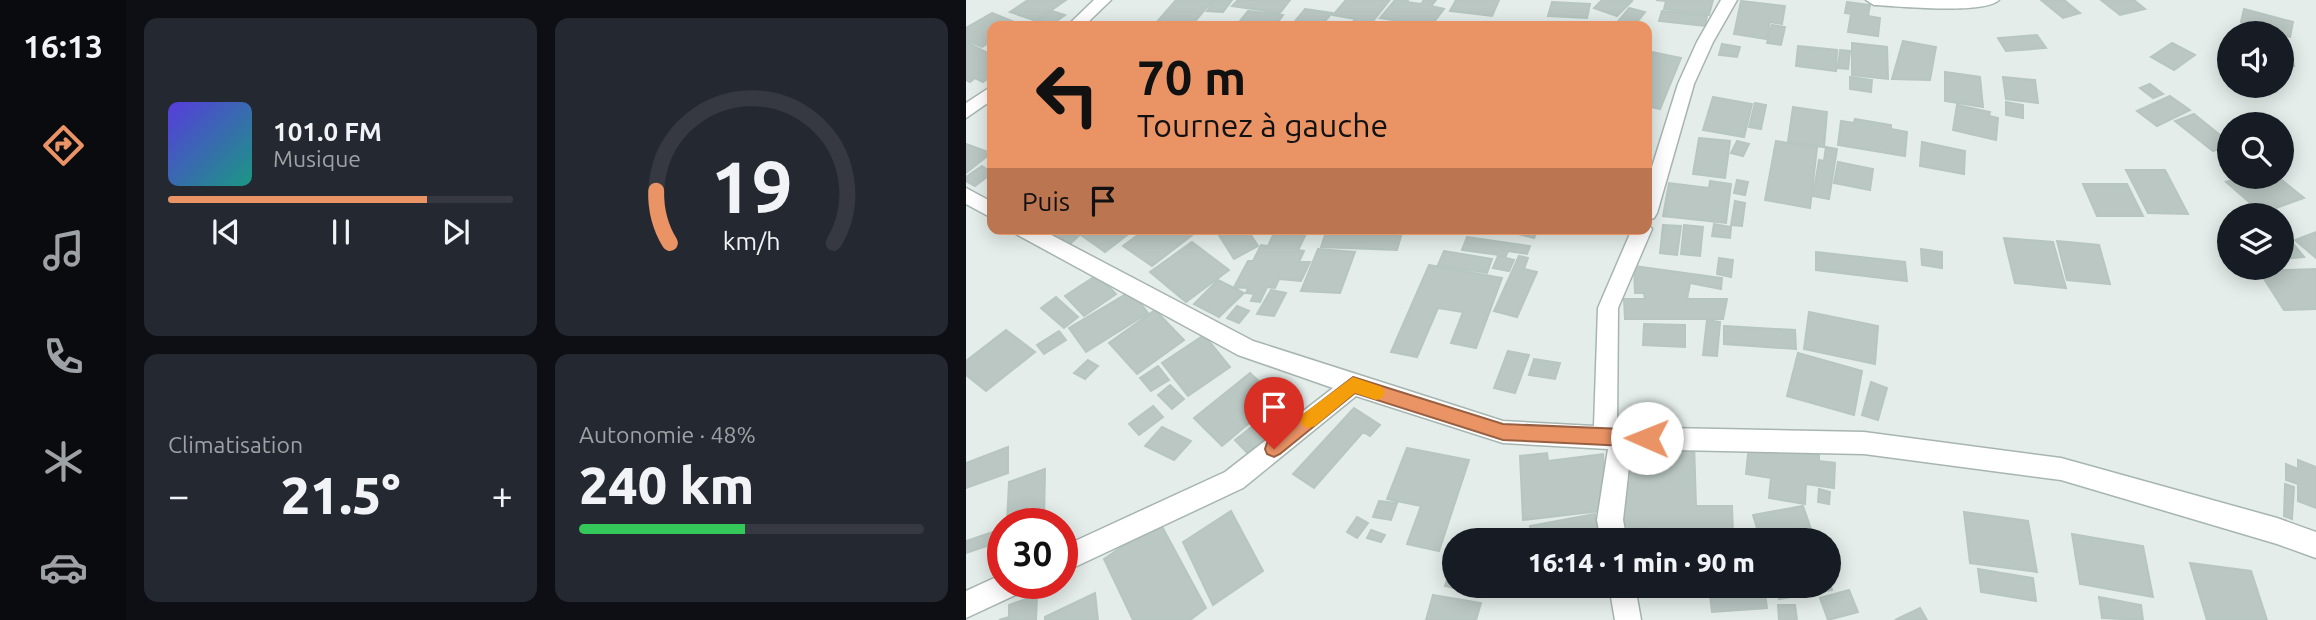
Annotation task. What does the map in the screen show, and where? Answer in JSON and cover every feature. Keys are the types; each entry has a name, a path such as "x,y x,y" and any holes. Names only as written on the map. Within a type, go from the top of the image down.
{"street":[{"path":"1080,21 1103,0"},
{"path":"1652,197 1686,84 1705,41 1728,0"},
{"path":"1874,0 1963,4 1992,0"},
{"path":"966,112 987,96"},
{"path":"966,195 987,208"},
{"path":"1034,235 1246,348 1503,432 1613,438 1864,443 2061,468 2277,531 2316,545"},
{"path":"1612,528 1613,438 1608,308 1639,235"},
{"path":"1078,553 1234,480 1353,385"},
{"path":"966,605 987,595"},
{"path":"1624,598 1628,620"}],"building":[{"path":"1028,0 1066,0 1036,21 1010,12"},
{"path":"1176,0 1213,0 1195,21 1158,21"},
{"path":"1215,0 1232,0 1223,12 1207,11"},
{"path":"1238,0 1290,0 1280,13 1232,6"},
{"path":"1346,0 1389,1 1373,21 1354,21 1355,19 1333,15"},
{"path":"1395,0 1421,4 1424,0 1436,0 1431,6 1444,9 1435,21 1380,18"},
{"path":"1456,0 1499,0 1492,16 1450,11"},
{"path":"1602,0 1632,1 1617,16 1594,8"},
{"path":"1656,0 1713,0 1709,15 1664,9 1666,1"},
{"path":"2041,0 2064,0 2080,13 2063,18"},
{"path":"2101,0 2134,0 2145,9 2120,15"},
{"path":"1741,1 1785,6 1782,24 1770,22 1767,39 1734,34"},
{"path":"1552,2 1590,4 1587,18 1548,16"},
{"path":"1847,2 1870,5 1868,16 1880,18 1878,36 1848,32 1851,14 1845,13"},
{"path":"1629,8 1645,12 1638,21 1618,21"},
{"path":"1305,9 1332,13 1325,21 1295,21"},
{"path":"2244,9 2289,21 2241,21"},
{"path":"1052,11 1065,15 1057,21 1038,21"},
{"path":"1248,11 1283,15 1279,21 1240,21"},
{"path":"1662,11 1707,16 1705,26 1659,21"},
{"path":"992,13 1012,21 987,21 987,44 982,47 966,40 966,28"},
{"path":"1772,25 1785,27 1781,45 1767,43"},
{"path":"2037,35 2046,48 2006,51 1998,38"},
{"path":"1903,41 1936,47 1930,80 1892,79"},
{"path":"966,42 987,52 987,79 983,82 975,78 970,82 966,80"},
{"path":"1852,43 1887,47 1888,79 1852,75"},
{"path":"2172,43 2195,55 2174,70 2151,57"},
{"path":"1722,44 1740,47 1737,57 1719,55"},
{"path":"1798,46 1837,50 1836,71 1796,66"},
{"path":"1840,50 1850,51 1848,69 1838,68"},
{"path":"1652,52 1681,58 1660,109 1652,107"},
{"path":"1945,72 1980,77 1983,107 1945,101"},
{"path":"1850,77 1872,80 1871,92 1850,89"},
{"path":"2003,77 2035,80 2038,103 2006,99"},
{"path":"2150,84 2163,94 2153,98 2140,88"},
{"path":"2170,96 2190,110 2157,126 2137,111"},
{"path":"1713,97 1752,104 1744,137 1703,130"},
{"path":"2006,102 2023,105 2023,118 2006,115"},
{"path":"1755,103 1766,105 1761,129 1749,127"},
{"path":"1957,105 1990,112 1989,116 1998,118 1996,140 1953,130"},
{"path":"1793,107 1827,112 1824,147 1788,142"},
{"path":"2194,114 2217,133 2217,150 2213,151 2175,121"},
{"path":"1855,119 1891,125 1891,129 1907,132 1905,156 1838,145 1841,121 1854,123"},
{"path":"1699,138 1730,141 1725,178 1693,174"},
{"path":"1737,141 1749,144 1743,156 1731,153"},
{"path":"1776,141 1817,148 1810,208 1765,200"},
{"path":"1922,142 1965,151 1964,174 1920,166"},
{"path":"966,144 987,152 987,156 966,173"},
{"path":"1826,147 1837,149 1829,199 1813,196 1819,160 1824,161"},
{"path":"1838,162 1873,169 1870,190 1834,183"},
{"path":"982,166 987,170 987,177 975,186 966,181 966,177"},
{"path":"2126,170 2165,170 2188,214 2148,213"},
{"path":"1737,180 1748,182 1745,195 1734,193"},
{"path":"1710,181 1731,184 1726,223 1663,216 1669,183 1709,188"},
{"path":"2083,184 2127,184 2143,216 2097,216"},
{"path":"2234,189 2293,189 2304,198 2290,203 2250,203"},
{"path":"1735,201 1745,203 1742,226 1731,225"},
{"path":"1714,224 1731,227 1730,238 1712,236"},
{"path":"1663,225 1681,226 1677,255 1660,253"},
{"path":"1684,225 1703,227 1700,256 1681,254"},
{"path":"2316,232 2316,258 2295,240"},
{"path":"1054,235 1080,235 1071,243"},
{"path":"1081,235 1127,235 1105,252"},
{"path":"1138,235 1192,235 1152,266 1123,246"},
{"path":"1219,235 1251,235 1258,246 1234,259"},
{"path":"1273,235 1305,236 1298,250 1304,251 1299,262 1310,262 1301,281 1279,279 1275,288 1267,287 1260,302 1251,301 1254,294 1246,293 1248,288 1234,287 1248,261 1253,261 1261,245 1268,246"},
{"path":"1325,235 1401,235 1397,250 1321,247"},
{"path":"1467,237 1530,246 1527,254 1508,251 1506,256 1462,250"},
{"path":"2004,238 2053,242 2066,288 2015,283"},
{"path":"2057,241 2099,245 2110,284 2067,280"},
{"path":"1192,242 1229,270 1186,302 1150,272"},
{"path":"2294,245 2304,257 2294,258"},
{"path":"1318,249 1355,252 1340,293 1301,291"},
{"path":"1921,249 1942,252 1942,268 1922,265"},
{"path":"1444,251 1492,259 1487,273 1438,265"},
{"path":"1816,252 1905,262 1907,281 1816,270"},
{"path":"1498,256 1514,260 1509,271 1493,268"},
{"path":"1519,256 1528,258 1524,269 1537,272 1517,317 1494,311"},
{"path":"1719,258 1733,260 1731,277 1717,274"},
{"path":"1429,265 1502,278 1476,348 1451,343 1463,312 1438,308 1417,357 1391,352"},
{"path":"1634,266 1722,278 1721,289 1690,283 1687,299 1727,299 1723,319 1625,319 1624,299 1645,299 1644,293 1635,293"},
{"path":"2316,269 2316,309 2284,310 2265,280 2294,280 2294,270"},
{"path":"1097,275 1116,294 1084,316 1065,296"},
{"path":"1218,280 1244,293 1219,317 1194,304"},
{"path":"1271,290 1286,293 1274,316 1257,314"},
{"path":"1131,291 1148,313 1086,352 1069,328"},
{"path":"1056,297 1078,317 1064,328 1041,308"},
{"path":"1237,306 1249,311 1239,323 1227,318"},
{"path":"1155,310 1184,340 1137,374 1109,343"},
{"path":"1809,312 1878,326 1875,364 1804,349"},
{"path":"1707,320 1720,322 1717,356 1703,355"},
{"path":"1644,324 1685,325 1685,347 1643,345"},
{"path":"1724,326 1795,330 1796,349 1724,344"},
{"path":"1006,330 1035,352 986,391 966,375 966,361"},
{"path":"1059,331 1066,340 1044,354 1037,345"},
{"path":"1204,335 1230,367 1188,396 1162,363"},
{"path":"1508,351 1529,355 1515,393 1494,388"},
{"path":"1798,353 1862,371 1854,415 1787,396"},
{"path":"1534,359 1560,363 1555,379 1529,375"},
{"path":"1088,360 1098,366 1085,379 1074,373"},
{"path":"1158,366 1169,380 1151,391 1140,378"},
{"path":"1250,373 1278,399 1222,446 1194,418"},
{"path":"1871,382 1887,388 1878,420 1862,415"},
{"path":"1170,385 1184,399 1172,409 1158,395"},
{"path":"1282,403 1299,419 1252,458 1235,440"},
{"path":"1153,406 1163,417 1139,435 1129,424"},
{"path":"1354,408 1380,425 1370,436 1363,432 1314,488 1293,474"},
{"path":"1162,427 1191,441 1174,460 1145,446"},
{"path":"1651,441 1694,442 1696,506 1732,506 1733,528 1621,528 1623,468 1651,469"},
{"path":"1749,444 1819,455 1819,461 1835,463 1834,488 1806,484 1805,504 1769,498 1771,478 1746,474"},
{"path":"1008,447 1008,473 966,488 966,463"},
{"path":"1407,448 1469,460 1447,528 1442,528 1439,551 1407,544 1421,506 1387,499"},
{"path":"1547,453 1548,461 1603,454 1608,510 1523,520 1520,456"},
{"path":"2298,460 2316,467 2316,508 2298,501 2298,484 2286,480 2286,464 2298,469"},
{"path":"1045,469 1044,508 1008,508 1009,482"},
{"path":"2285,484 2294,487 2292,519 2284,516"},
{"path":"1819,489 1830,492 1829,504 1818,502"},
{"path":"1379,501 1397,503 1391,520 1373,517"},
{"path":"1803,506 1811,528 1757,528 1753,515"},
{"path":"1231,511 1263,571 1213,605 1183,542"},
{"path":"1964,512 2028,521 2037,572 1970,563"},
{"path":"1595,514 1597,528 1530,528"},
{"path":"1357,517 1368,523 1357,538 1347,532"},
{"path":"1159,521 1206,608 1190,620 1133,620 1104,559"},
{"path":"1371,530 1385,535 1381,542 1367,538"},
{"path":"987,534 987,546 966,553 966,541"},
{"path":"2072,534 2143,546 2153,597 2080,584"},
{"path":"2190,563 2251,571 2267,620 2207,620"},
{"path":"1978,569 2033,578 2036,601 1981,592"},
{"path":"1849,590 1858,612 1828,620 1820,598 1841,598 1841,592"},
{"path":"1095,593 1098,620 1045,620 1045,617"},
{"path":"1433,595 1481,603 1476,620 1426,620"},
{"path":"2099,597 2141,605 2143,620 2102,618"},
{"path":"1710,598 1766,598 1767,608 1712,612"},
{"path":"1026,599 1037,599 1036,620 999,620 1009,617 1009,605"},
{"path":"1778,605 1795,605 1797,620 1779,620"},
{"path":"1920,608 1927,620 1895,620"}],"slow traffic":[{"path":"1309,420 1353,385 1376,392"}],"route":[{"path":"1274,449 1353,385 1503,432 1647,438"}]}
